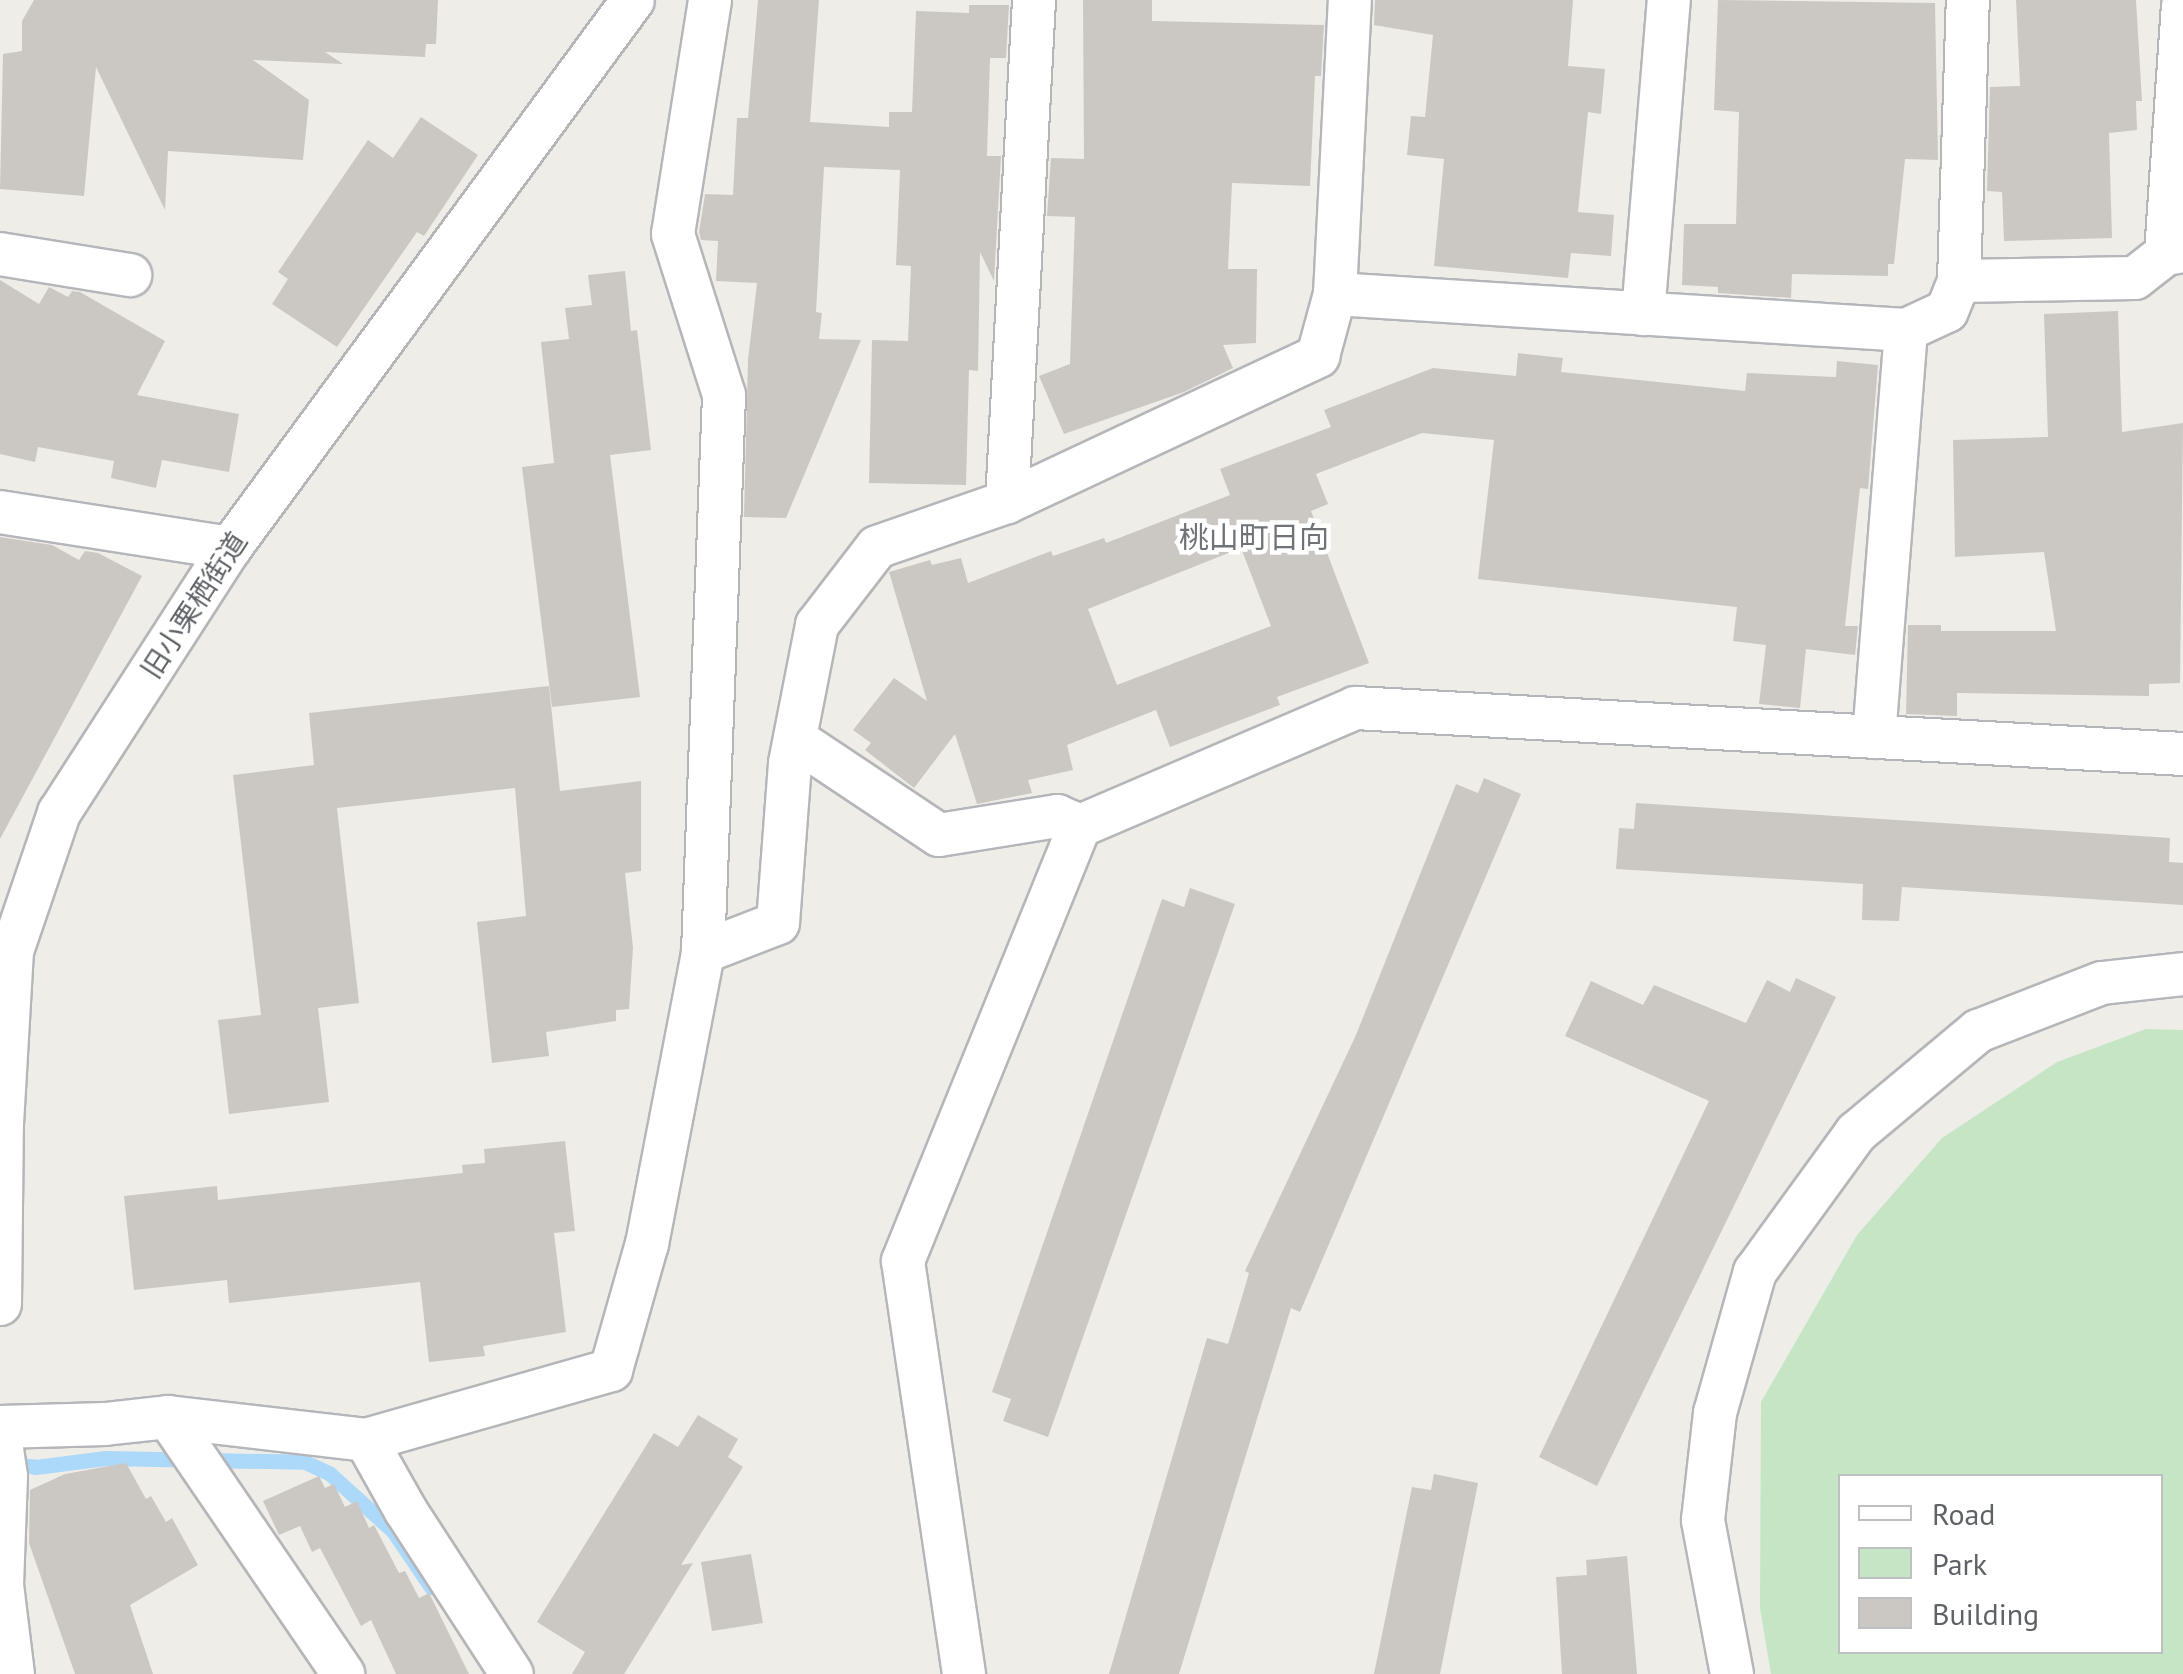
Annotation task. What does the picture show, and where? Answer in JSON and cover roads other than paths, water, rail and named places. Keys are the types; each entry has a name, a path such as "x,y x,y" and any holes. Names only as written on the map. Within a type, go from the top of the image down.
{"street":[{"name":"旧小栗栖街道","path":"0,1304 6,951 60,813 230,548 633,0"},
{"path":"0,1427 172,1422 366,1440 611,1370 647,1244 702,952 724,395 673,234 710,0"},
{"path":"1007,502 1034,0"},
{"path":"702,952 778,923 794,739 817,625 877,547 1007,502 1318,356 1335,294 1350,0"},
{"path":"1643,314 1669,0"},
{"path":"1335,294 1906,330 1947,311 1958,281 1968,0"},
{"path":"1958,281 2135,278 2174,253 2183,8"},
{"path":"0,254 130,276"},
{"path":"1874,737 1906,330"},
{"path":"0,512 230,548"},
{"path":"964,1674 903,1261 1080,826 1355,708 2183,754"},
{"path":"794,739 939,836 1057,816 1080,826"},
{"path":"1732,1674 1703,1520 1716,1413 1754,1272 1856,1133 1978,1031 2102,983 2183,974"},
{"path":"172,1422 343,1674"},
{"path":"366,1440 406,1511 512,1674"},
{"path":"3,1465 2,1585 12,1674"}],"waterway":[{"path":"9,1464 36,1467 105,1458 305,1462 329,1473 393,1531 431,1587"}],"district":[{"name":"桃山町日向","path":"1254,537"}]}
